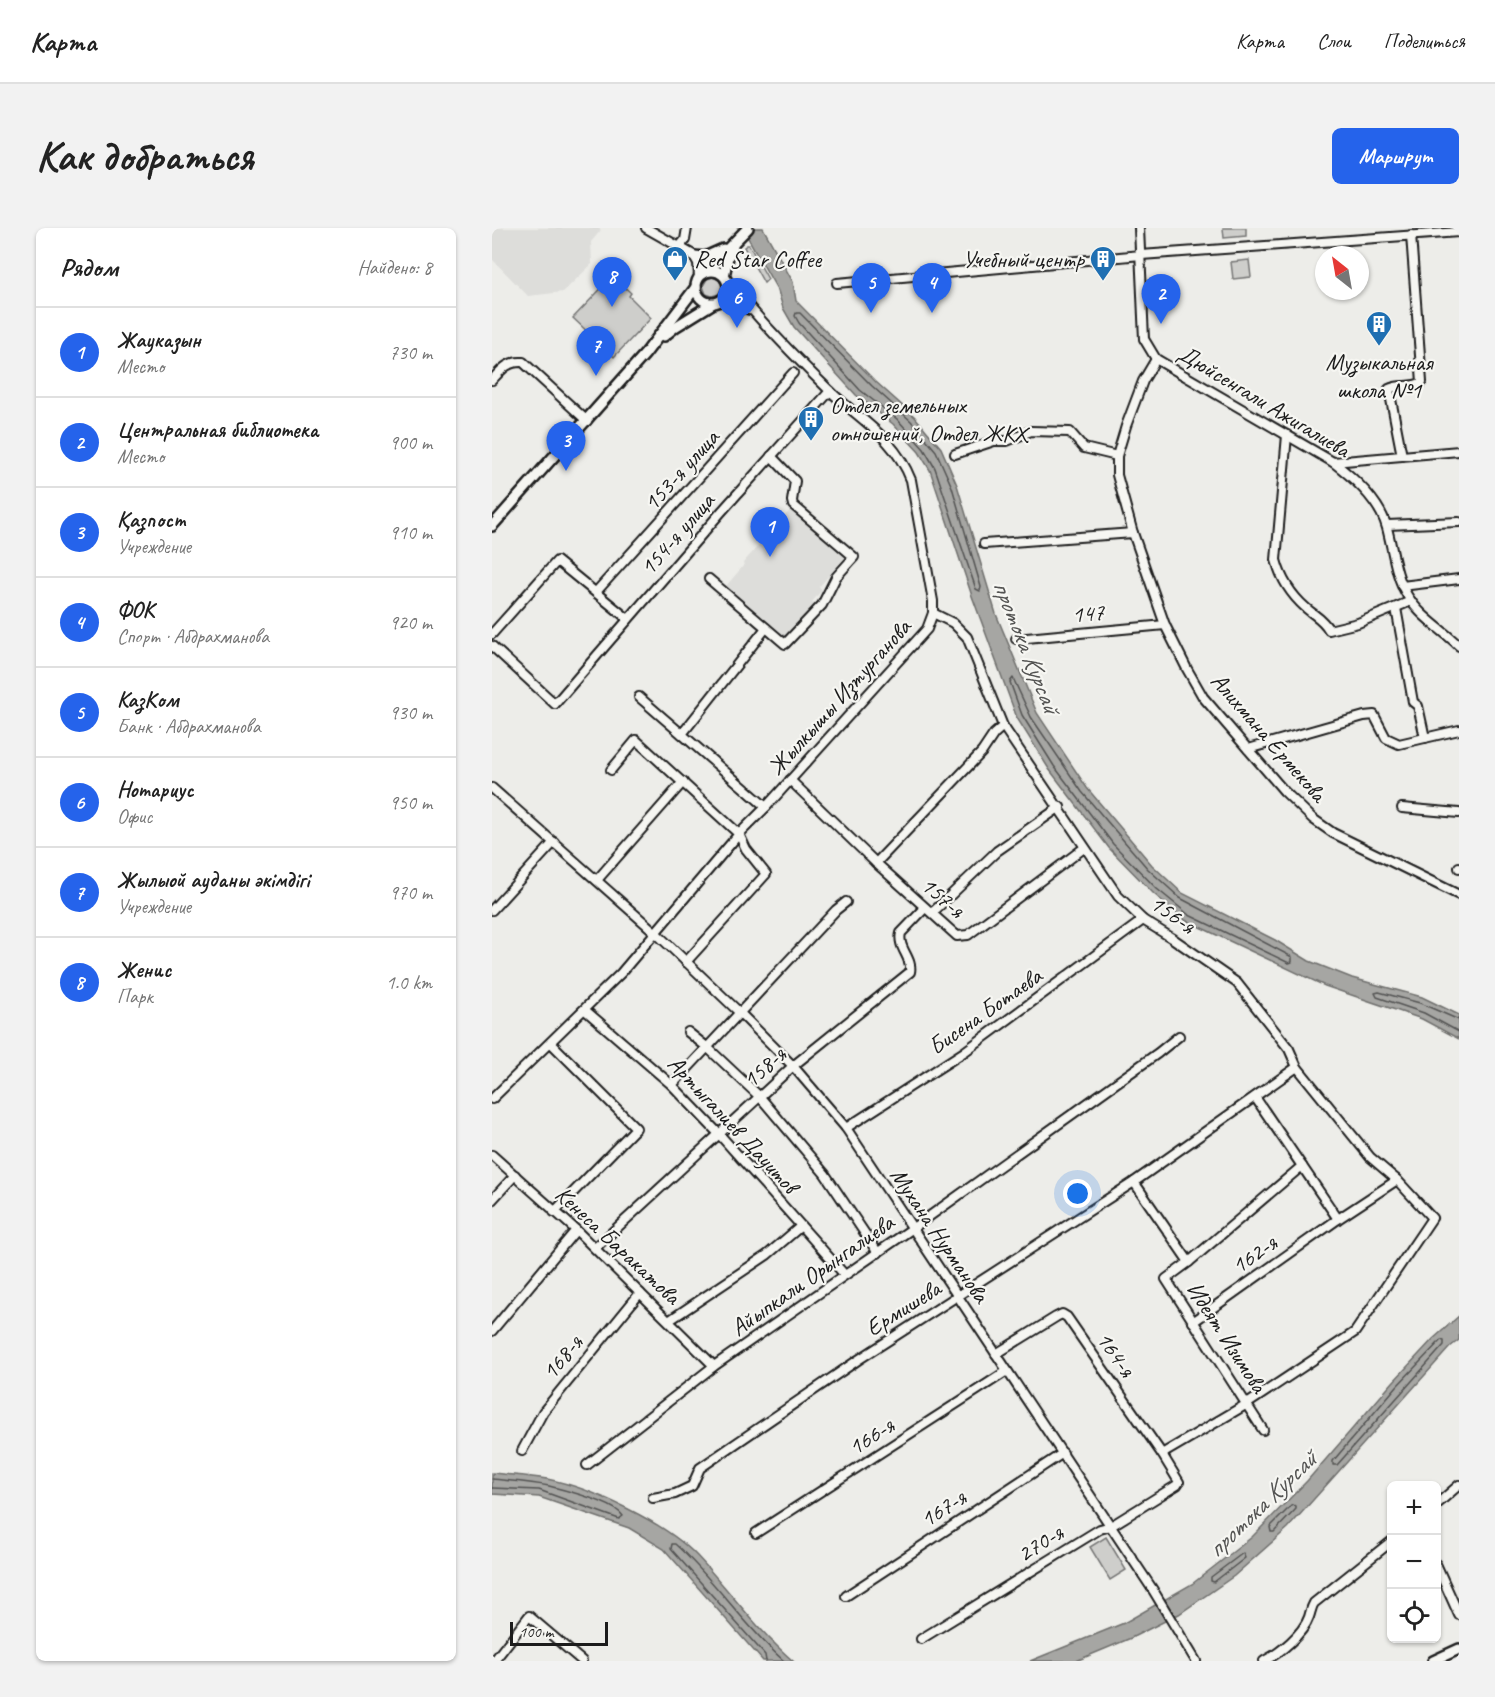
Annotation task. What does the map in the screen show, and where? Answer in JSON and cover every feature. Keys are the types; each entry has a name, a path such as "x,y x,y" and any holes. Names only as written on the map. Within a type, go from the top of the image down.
{"street":[{"name":"Жылкышы Изтурганова","path":"492,1099 585,1010 656,933 739,834 927,629 933,614 933,601 911,480 904,463 888,441 830,392 763,324 724,276 711,265 648,228"},
{"path":"679,247 685,240 687,228"},
{"name":"Дюйсенгали Ажигалиева","path":"1139,228 1144,339 1156,359 1287,435 1347,473 1373,501 1387,525 1402,586 1411,601 1427,618 1456,639 1459,646"},
{"path":"492,526 651,347 711,265 746,231"},
{"path":"837,283 1141,255 1459,232"},
{"path":"1402,456 1389,390 1392,387 1414,386 1422,382 1411,235"},
{"path":"694,256 705,257 735,242"},
{"path":"651,347 675,327 726,296 729,286 724,276 728,257 735,242"},
{"path":"694,256 698,263 700,279 697,292 702,300 753,312"},
{"path":"700,279 708,272 724,276"},
{"path":"718,302 740,296"},
{"name":"Алихмана Ермекова","path":"1156,359 1136,398 1117,456 1117,475 1133,533 1165,625 1203,697 1290,797 1313,819 1333,833 1459,895"},
{"path":"492,380 505,365 514,361 523,362 586,421"},
{"name":"153-я улица","path":"596,592 793,373"},
{"name":"154-я улица","path":"492,646 555,704 771,456 830,392"},
{"path":"955,454 994,441 1007,441 1031,431 1050,430 1070,432 1084,448 1117,456"},
{"path":"1287,435 1276,560 1281,576 1292,595 1324,620 1329,630 1358,623 1411,601"},
{"path":"1332,462 1459,451"},
{"path":"709,579 785,644 822,605 836,577 854,558 793,506 795,481 771,456"},
{"path":"1387,525 1459,522"},
{"path":"984,544 1133,533"},
{"path":"492,634 557,561 628,619"},
{"path":"1402,586 1459,579"},
{"path":"1396,608 1413,702 1418,706 1425,738"},
{"name":"156-я","path":"933,614 954,623 967,637 1003,726 1060,807 1084,848 1118,896 1143,920 1237,983 1289,1049 1297,1067 1370,1157 1397,1180 1432,1218 1355,1332 1247,1404"},
{"name":"147","path":"1016,639 1165,625"},
{"path":"682,734 766,628"},
{"path":"639,697 766,807"},
{"path":"1248,749 1364,716 1374,716 1386,738 1399,744 1459,730"},
{"path":"876,863 982,752 994,734 1003,726"},
{"path":"611,770 636,740 739,834 746,849 766,874 686,962"},
{"name":"157-я","path":"790,780 876,863 957,936 968,935 1084,848"},
{"path":"597,880 683,782"},
{"name":"Мухана Нурманова","path":"492,788 656,933 740,1013 793,1066 846,1128 1153,1590 1195,1660"},
{"path":"933,912 998,851 1060,807"},
{"path":"1402,808 1459,813"},
{"path":"492,910 554,842"},
{"path":"672,1085 846,902"},
{"name":"158-я","path":"595,1248 793,1066 910,972 910,964 900,939 901,933 925,908"},
{"name":"Бисена Ботаева","path":"846,1128 964,1052 1143,920"},
{"name":"Артыгалиев Дауитов","path":"585,1010 672,1085 844,1274"},
{"path":"688,1032 760,1097 825,1174 878,1253"},
{"name":"Айыпкали Орынгалиева","path":"587,1465 714,1366 844,1274 878,1253 1179,1036"},
{"path":"551,1043 636,1128 554,1212"},
{"name":"Ермишева","path":"653,1498 675,1494 692,1486 700,1468 858,1360 1134,1182 1297,1067"},
{"path":"1255,1097 1338,1219"},
{"name":"Кенеса Баракатова","path":"492,1155 595,1248 714,1366"},
{"path":"1189,1262 1302,1166"},
{"path":"492,1200 515,1175"},
{"name":"162-я","path":"1193,1322 1397,1180"},
{"name":"Идеят Изимова","path":"1134,1182 1189,1262 1166,1279 1263,1430"},
{"path":"670,1320 766,1255 801,1226"},
{"path":"492,1331 576,1230"},
{"name":"168-я","path":"522,1450 543,1412 640,1293"},
{"name":"164-я","path":"996,1354 1056,1317 1062,1314 1067,1317 1179,1482"},
{"name":"166-я","path":"756,1533 1007,1371"},
{"path":"1162,1454 1247,1404"},
{"name":"167-я","path":"846,1596 1063,1453"},
{"name":"270-я","path":"921,1639 1100,1529 1111,1526 1179,1482"},
{"path":"1441,1501 1459,1485"},
{"path":"1264,1661 1286,1647 1309,1617 1314,1603 1387,1545"},
{"path":"1441,1573 1459,1615"},
{"path":"497,1660 529,1617 582,1661"},
{"path":"1433,1661 1459,1649"}],"shaded area":[{"path":"492,228 598,228 601,230 591,242 592,264 563,292 528,296 492,259"},
{"path":"1223,228 1246,228 1246,236 1224,238"},
{"path":"747,245 768,279 764,283 744,247"},
{"path":"1249,260 1251,277 1233,279 1231,262"},
{"path":"613,276 631,293 629,296 651,318 614,357 573,318"},
{"path":"713,277 719,280 722,286 719,294 712,296 706,294 703,286 707,279"},
{"path":"792,508 846,556 819,587 822,590 812,602 815,605 785,638 726,586 744,565 743,563"},
{"path":"1106,1537 1126,1570 1110,1580 1090,1547"}],"water":[{"path":"738,228 763,228 793,282 796,301 876,382 915,417 941,448 957,485 996,614 1037,713 1087,788 1152,865 1182,893 1275,940 1309,961 1352,978 1422,997 1459,1015 1459,1039 1422,1019 1325,986 1185,920 1154,894 1109,848 1049,769 1017,718 972,596 930,470 919,452 893,424 856,395 794,327 783,308 778,291 748,238"},
{"path":"1459,1316 1459,1340 1450,1347 1288,1528 1234,1576 1179,1614 1131,1638 1076,1661 1030,1661 1124,1623 1192,1584 1252,1537 1307,1481 1433,1339"},
{"path":"492,1473 547,1479 585,1490 627,1508 667,1531 697,1556 793,1661 763,1661 664,1549 629,1528 539,1497 492,1494"}],"place":[{"name":"Red Star Coffee","path":"675,282"},
{"name":"Учебный центр","path":"1103,282"},
{"name":"Женис","path":"612,307"},
{"name":"КазКом","path":"871,313"},
{"name":"ФОК","path":"932,313"},
{"name":"Центральная библиотека","path":"1161,324"},
{"name":"Нотариус","path":"737,328"},
{"name":"Музыкальная школа №1","path":"1379,347"},
{"name":"Жылыой ауданы әкімдігі","path":"596,376"},
{"name":"Отдел земельных отношений, Отдел ЖКХ","path":"811,442"},
{"name":"Қазпост","path":"566,471"},
{"name":"Жауказын","path":"770,557"}],"water label":[{"name":"протока Курсай","path":"1027,646"},
{"name":"протока Курсай","path":"1261,1504"}]}
